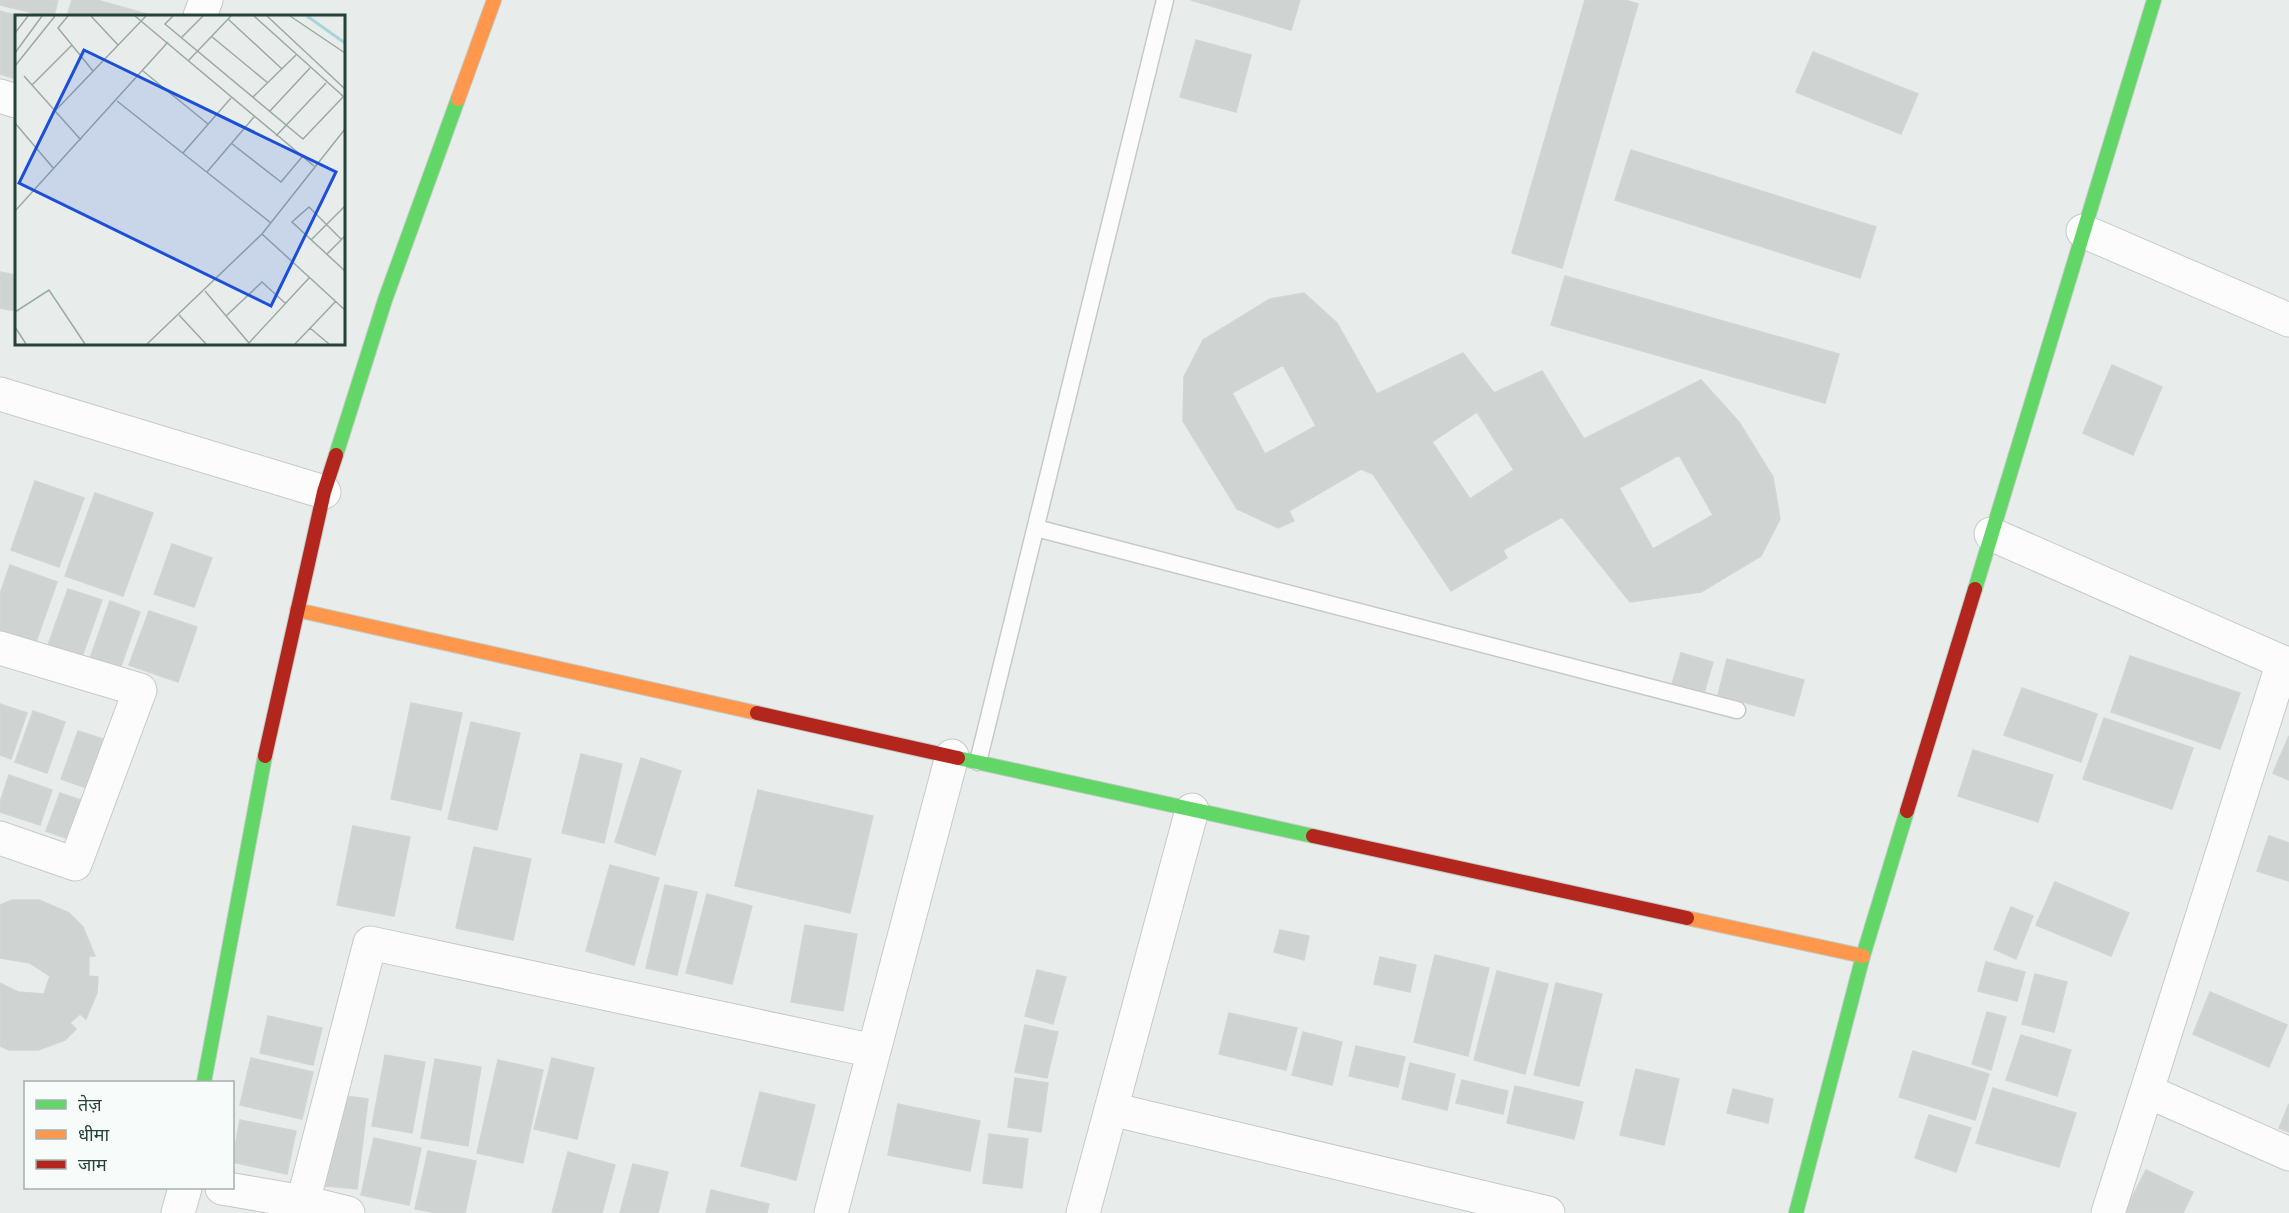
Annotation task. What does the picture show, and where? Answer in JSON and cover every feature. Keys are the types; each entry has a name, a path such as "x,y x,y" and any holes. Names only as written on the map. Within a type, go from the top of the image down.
{"street":[{"path":"200,15 206,0"},
{"path":"204,1081 270,728 324,492 385,300 494,0"},
{"path":"1796,1213 1863,956 2154,0"},
{"path":"0,96 15,101"},
{"path":"2084,231 2289,320"},
{"path":"0,394 324,492"},
{"path":"1991,534 2286,664 2108,1213"},
{"path":"297,610 1192,810 1863,956"},
{"path":"0,648 140,690 75,864 0,838"},
{"path":"831,1213 874,1051 965,759"},
{"path":"1083,1213 1192,810"},
{"path":"303,1202 370,943 874,1051"},
{"path":"2147,1091 2289,1154"},
{"path":"1111,1109 1548,1213"},
{"path":"178,1213 185,1189"},
{"path":"228,1189 303,1202 348,1213"}],"lane":[{"path":"965,759 1036,528 1165,0"},
{"path":"1036,528 1737,710"}],"building":[{"path":"0,0 58,0 54,15 42,15 0,5"},
{"path":"72,0 97,0 147,14 147,15 67,15"},
{"path":"1191,0 1300,0 1291,30"},
{"path":"1585,0 1625,0 1638,4 1562,268 1512,253"},
{"path":"0,11 15,15 15,79 0,74"},
{"path":"1196,40 1251,55 1236,112 1180,97"},
{"path":"1813,52 1918,94 1901,134 1796,92"},
{"path":"1631,150 1876,227 1860,278 1615,200"},
{"path":"0,272 15,275 15,311 0,308"},
{"path":"1565,276 1839,354 1825,403 1551,325"},
{"path":"1304,293 1337,323 1377,394 1463,353 1494,393 1542,371 1584,439 1701,380 1739,422 1773,477 1780,519 1761,556 1701,592 1630,602 1562,517 1503,550 1507,558 1451,591 1373,474 1361,469 1289,511 1294,521 1278,528 1237,509 1183,421 1184,377 1203,340 1270,299","holes":["1283,365 1316,426 1265,454 1232,393","1477,412 1514,470 1470,499 1432,442","1679,455 1713,515 1653,549 1619,488"]},
{"path":"2112,365 2162,387 2133,455 2083,433"},
{"path":"35,481 84,498 59,567 11,550"},
{"path":"95,493 153,513 123,596 65,576"},
{"path":"172,544 212,558 194,607 154,594"},
{"path":"10,565 57,582 36,642 0,630 0,594"},
{"path":"68,589 102,600 82,657 48,645"},
{"path":"110,601 140,612 120,669 90,658"},
{"path":"149,611 197,627 178,682 129,665"},
{"path":"1681,653 1713,662 1704,693 1672,684"},
{"path":"2130,656 2240,693 2220,749 2111,712"},
{"path":"1727,659 1804,680 1794,716 1718,695"},
{"path":"2022,688 2097,714 2081,762 2004,735"},
{"path":"411,703 462,713 441,810 391,799"},
{"path":"0,704 27,713 11,759 0,755"},
{"path":"33,711 65,722 47,773 15,762"},
{"path":"2104,718 2193,748 2172,809 2083,779"},
{"path":"471,722 520,733 497,830 448,819"},
{"path":"78,731 109,741 92,790 61,779"},
{"path":"2289,736 2289,780 2273,773"},
{"path":"1973,750 2053,775 2038,822 1958,796"},
{"path":"581,754 622,764 604,843 562,833"},
{"path":"641,758 681,771 655,855 615,842"},
{"path":"9,775 52,790 40,825 0,812 0,802"},
{"path":"758,790 873,816 850,913 735,886"},
{"path":"60,793 87,802 74,841 46,831"},
{"path":"353,826 410,837 394,916 337,905"},
{"path":"2269,836 2289,843 2289,881 2257,871"},
{"path":"474,847 531,859 513,940 456,928"},
{"path":"610,865 659,878 634,965 586,951"},
{"path":"2055,882 2129,913 2111,956 2036,925"},
{"path":"665,885 697,892 677,975 646,968"},
{"path":"707,894 752,906 732,984 686,973"},
{"path":"12,900 39,900 69,913 83,927 95,956 89,956 89,976 98,977 97,993 86,1019 80,1014 70,1023 76,1029 65,1040 38,1050 9,1050 0,1046 0,983 18,992 44,994 50,976 30,963 0,958 0,905"},
{"path":"2011,907 2033,916 2016,959 1994,949"},
{"path":"805,925 857,934 843,1011 791,1002"},
{"path":"1280,930 1309,936 1304,960 1274,952"},
{"path":"1435,955 1489,968 1468,1056 1414,1042"},
{"path":"1380,957 1416,965 1410,992 1374,984"},
{"path":"1986,962 2025,972 2017,1001 1978,991"},
{"path":"1037,970 1066,977 1053,1024 1025,1016"},
{"path":"1497,971 1548,984 1525,1074 1474,1060"},
{"path":"2035,974 2067,982 2054,1032 2022,1024"},
{"path":"1556,983 1602,994 1579,1086 1534,1075"},
{"path":"2210,992 2287,1025 2269,1067 2193,1034"},
{"path":"1987,1012 2006,1017 1991,1070 1972,1064"},
{"path":"1229,1013 1297,1028 1286,1070 1219,1054"},
{"path":"268,1016 322,1028 313,1065 260,1053"},
{"path":"1025,1025 1058,1032 1047,1078 1015,1072"},
{"path":"1303,1032 1342,1042 1332,1085 1292,1075"},
{"path":"2021,1035 2071,1050 2057,1096 2006,1080"},
{"path":"1356,1046 1405,1057 1398,1087 1349,1076"},
{"path":"1913,1051 1989,1074 1975,1120 1899,1097"},
{"path":"385,1055 425,1062 412,1133 372,1126"},
{"path":"251,1058 313,1072 302,1119 240,1105"},
{"path":"552,1058 594,1068 577,1139 534,1129"},
{"path":"435,1059 481,1067 468,1146 421,1138"},
{"path":"498,1060 543,1070 523,1163 477,1153"},
{"path":"1410,1063 1455,1074 1447,1110 1402,1099"},
{"path":"1636,1069 1679,1079 1664,1145 1620,1135"},
{"path":"1015,1078 1048,1083 1041,1132 1008,1127"},
{"path":"1462,1080 1508,1091 1503,1114 1456,1103"},
{"path":"1515,1086 1583,1102 1574,1139 1507,1123"},
{"path":"1993,1088 2076,1113 2059,1167 1976,1143"},
{"path":"1733,1089 1773,1099 1768,1123 1727,1113"},
{"path":"760,1092 815,1105 796,1180 741,1166"},
{"path":"337,1095 368,1099 357,1189 326,1186"},
{"path":"898,1104 980,1121 970,1171 888,1155"},
{"path":"2289,1104 2289,1132 2279,1128"},
{"path":"1929,1115 1971,1128 1956,1172 1915,1158"},
{"path":"240,1120 296,1131 287,1174 234,1162"},
{"path":"989,1134 1028,1139 1022,1188 983,1183"},
{"path":"374,1138 421,1148 409,1205 361,1195"},
{"path":"428,1151 476,1161 465,1213 437,1213 415,1209"},
{"path":"568,1152 615,1165 602,1213 552,1213"},
{"path":"633,1164 668,1172 658,1213 620,1213"},
{"path":"2146,1170 2193,1192 2183,1213 2124,1213"},
{"path":"711,1190 769,1204 767,1213 706,1213"}],"traffic: fast":[{"path":"1975,589 2154,0"},
{"path":"336,455 385,300 458,99"},
{"path":"204,1081 265,756"},
{"path":"958,758 1313,836"},
{"path":"1796,1213 1863,956 1907,811"}],"traffic: slow":[{"path":"458,99 494,0"},
{"path":"297,610 757,713"},
{"path":"1687,918 1863,956"}],"traffic: jam":[{"path":"265,756 324,492 336,455"},
{"path":"1907,811 1975,589"},
{"path":"757,713 958,758"},
{"path":"1313,836 1687,918"}]}
